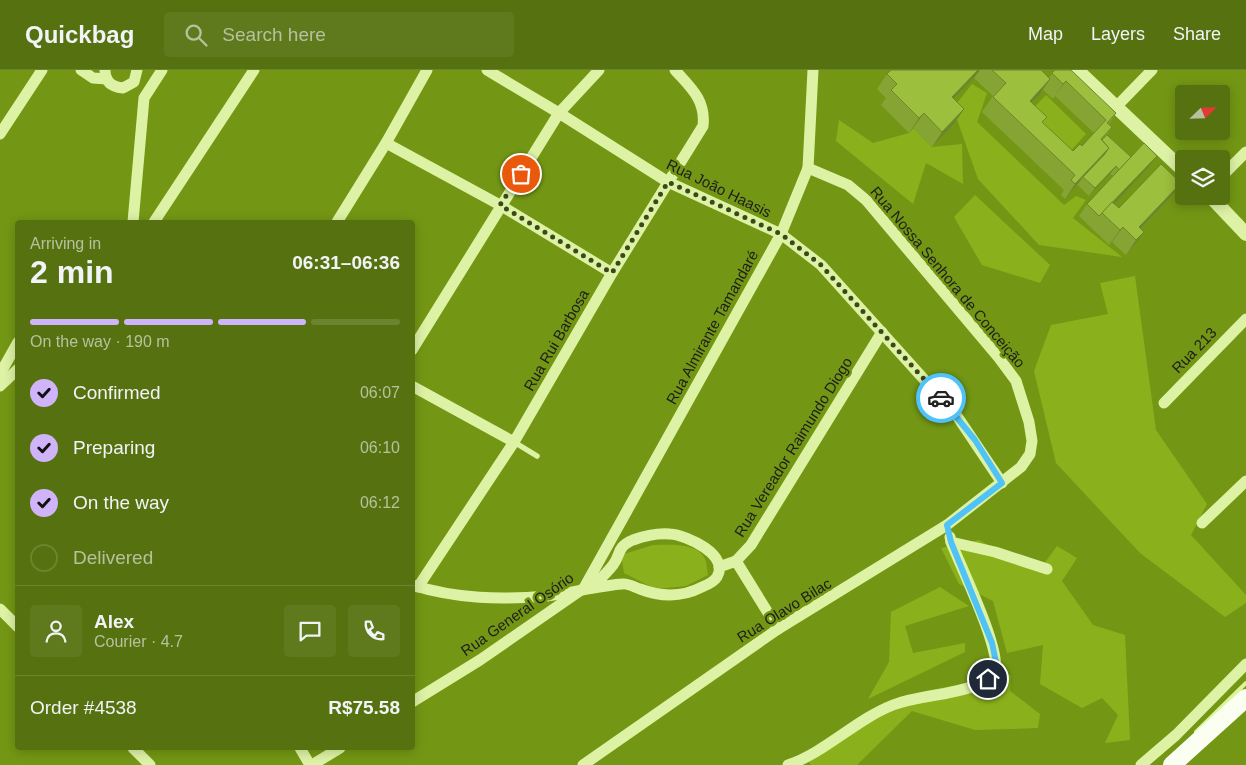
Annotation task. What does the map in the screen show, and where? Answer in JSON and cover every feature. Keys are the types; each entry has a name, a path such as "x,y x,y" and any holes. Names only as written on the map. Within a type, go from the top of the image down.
{"main road":[{"path":"1172,765 1243,706"}],"street":[{"path":"0,134 42,70"},
{"path":"82,70 93,78 106,75 117,88 123,88 134,82"},
{"path":"137,70 134,82 144,98"},
{"path":"133,220 144,98 162,70"},
{"path":"155,220 254,70"},
{"path":"337,220 386,143 427,70"},
{"name":"Rua João Haasis","path":"487,70 668,182 781,234 821,265 957,416 1002,483"},
{"path":"415,345 500,205 559,113 599,70"},
{"name":"Rua Rui Barbosa","path":"415,586 514,442 612,273 703,126 704,112 701,102 675,70"},
{"name":"Rua Almirante Tamandaré","path":"631,503 781,234 808,168 813,70"},
{"path":"1077,70 1175,163"},
{"path":"1116,107 1152,70"},
{"path":"386,143 500,205 612,273"},
{"path":"1230,168 1246,152"},
{"name":"Rua Nossa Senhora de Conceição","path":"808,168 848,185 866,200 999,358 1016,381 1032,441 1030,454 1021,467 1002,483"},
{"path":"1219,205 1246,234"},
{"name":"Rua 213","path":"1164,403 1246,319"},
{"name":"Rua Vereador Raimundo Diogo","path":"717,562 736,561 751,545 882,332"},
{"path":"0,374 15,347"},
{"path":"0,386 15,372"},
{"path":"415,388 514,442"},
{"path":"1202,523 1246,481"},
{"name":"Rua Olavo Bilac","path":"583,765 778,629 947,525 1002,483"},
{"name":"Rua General Osório","path":"415,700 480,660 588,588 631,503"},
{"path":"788,765 814,753 872,714 896,704 975,686 988,679 994,673 996,662 992,643 951,542 947,525"},
{"path":"588,588 615,564 620,549 632,540 671,534 690,539 717,562 717,576 711,583 678,596 665,596 625,583 618,575 615,564"},
{"path":"951,542 995,552 1047,569"},
{"path":"736,561 778,629"},
{"path":"415,586 459,597 488,598 549,596 625,583"},
{"path":"0,609 15,625"},
{"path":"1141,765 1176,735 1246,664"},
{"path":"135,750 150,765"},
{"path":"301,750 310,765 336,750"}],"lane":[{"path":"514,442 537,456"}],"green space":[{"path":"972,84 987,93 977,122 1064,205 1076,196 1086,200 1073,218 1122,257 1039,245 978,179 953,108"},
{"path":"1046,95 1086,134 1066,156 1025,117"},
{"path":"839,120 873,143 909,133 913,128 932,147 962,144 963,184 926,163 913,204 836,141"},
{"path":"975,195 1050,265 1040,283 982,265 954,217"},
{"path":"1135,276 1156,430 1207,504 1191,535 1246,595 1246,603 1225,617 1140,553 1056,463 1034,371 1051,325 1108,314 1100,283"},
{"path":"979,540 1038,572 1057,546 1077,558 1062,581 1093,625 1125,635 1130,740 1105,743 1118,715 1102,698 1082,708 1040,684 1043,645 1007,653 993,601 959,584 941,548"},
{"path":"653,545 674,545 696,550 705,559 708,575 686,586 655,589 624,573 621,555"},
{"path":"940,587 969,606 905,626 913,653 965,643 965,652 868,699 889,662 891,612"},
{"path":"1011,675 1010,691 1040,714 1038,728 975,730 912,711 857,765 811,765 806,758 876,714 925,691"}],"building":[{"path":"891,70 978,70 952,97 964,109 942,132 924,113 919,118 891,90 897,84 887,74"},
{"path":"992,70 1041,70 1050,79 1030,101 1047,117 1042,122 1073,151 1080,144 1082,146 1106,120 1066,81 1063,84 1052,73 1055,70 1071,70 1116,113 1107,123 1112,127 1101,139 1109,148 1075,184 1071,180 1075,175 993,97 1006,83"},
{"path":"1107,135 1131,157 1119,170 1116,166 1095,188 1083,177 1109,148 1102,140"},
{"path":"1144,143 1157,156 1099,216 1087,204"},
{"path":"1161,164 1175,177 1175,189 1139,227 1144,232 1136,240 1123,227 1120,230 1102,213 1112,202 1119,208"}],"waterway":[{"path":"1196,732 1246,683"}],"way so far":[{"path":"521,174 500,205 612,273 668,182 781,234 821,265 941,398"}],"route":[{"path":"941,398 975,440 1002,483 947,525 951,542 992,643 996,662 994,673 988,679"}]}
